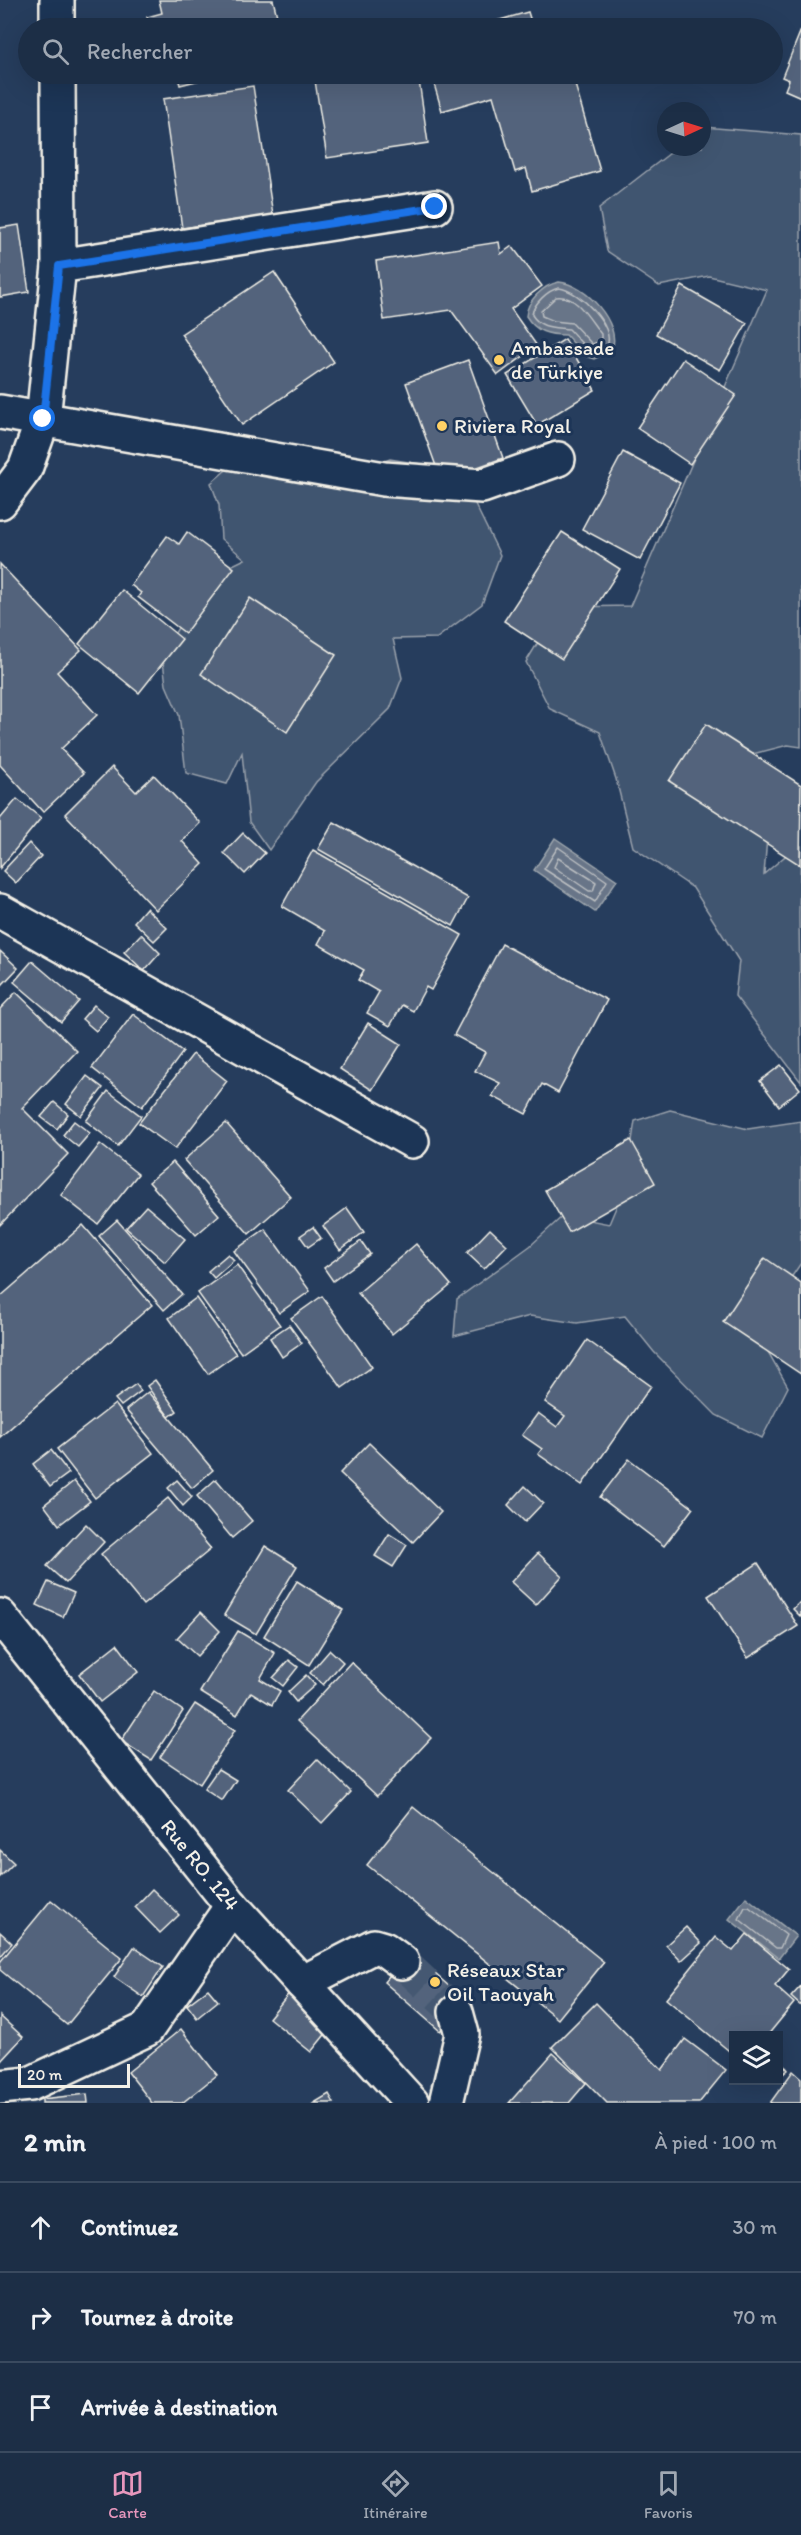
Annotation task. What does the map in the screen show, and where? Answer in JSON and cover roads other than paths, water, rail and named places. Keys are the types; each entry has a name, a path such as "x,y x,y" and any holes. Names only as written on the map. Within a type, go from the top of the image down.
{"street":[{"path":"57,0 57,18"},
{"path":"0,502 25,468 43,419 59,266 58,84"},
{"path":"59,266 435,207"},
{"path":"0,412 384,479 435,484 482,486 558,459"},
{"path":"0,911 412,1141"},
{"name":"Rue RO. 124","path":"0,1616 232,1906 412,2103"},
{"path":"0,2087 30,2084 147,2030 232,1906"},
{"path":"302,1983 374,1947 384,1949 402,1962"},
{"path":"446,2103 462,2034 456,2012"}],"water":[{"path":"559,282 580,290 599,307 612,328 614,339 612,350 594,359 585,356 566,335 543,332 526,316 533,299 547,286"},
{"path":"555,838 617,880 595,912 534,870"},
{"path":"746,1897 796,1936 779,1958 729,1919"}],"tunnel":[{"path":"402,1962 456,2012"}],"place":[{"name":"Ambassade de Türkiye","path":"499,360"},
{"name":"Riviera Royal","path":"442,426"},
{"name":"Réseaux Star Oil Taouyah","path":"435,1982"}]}
